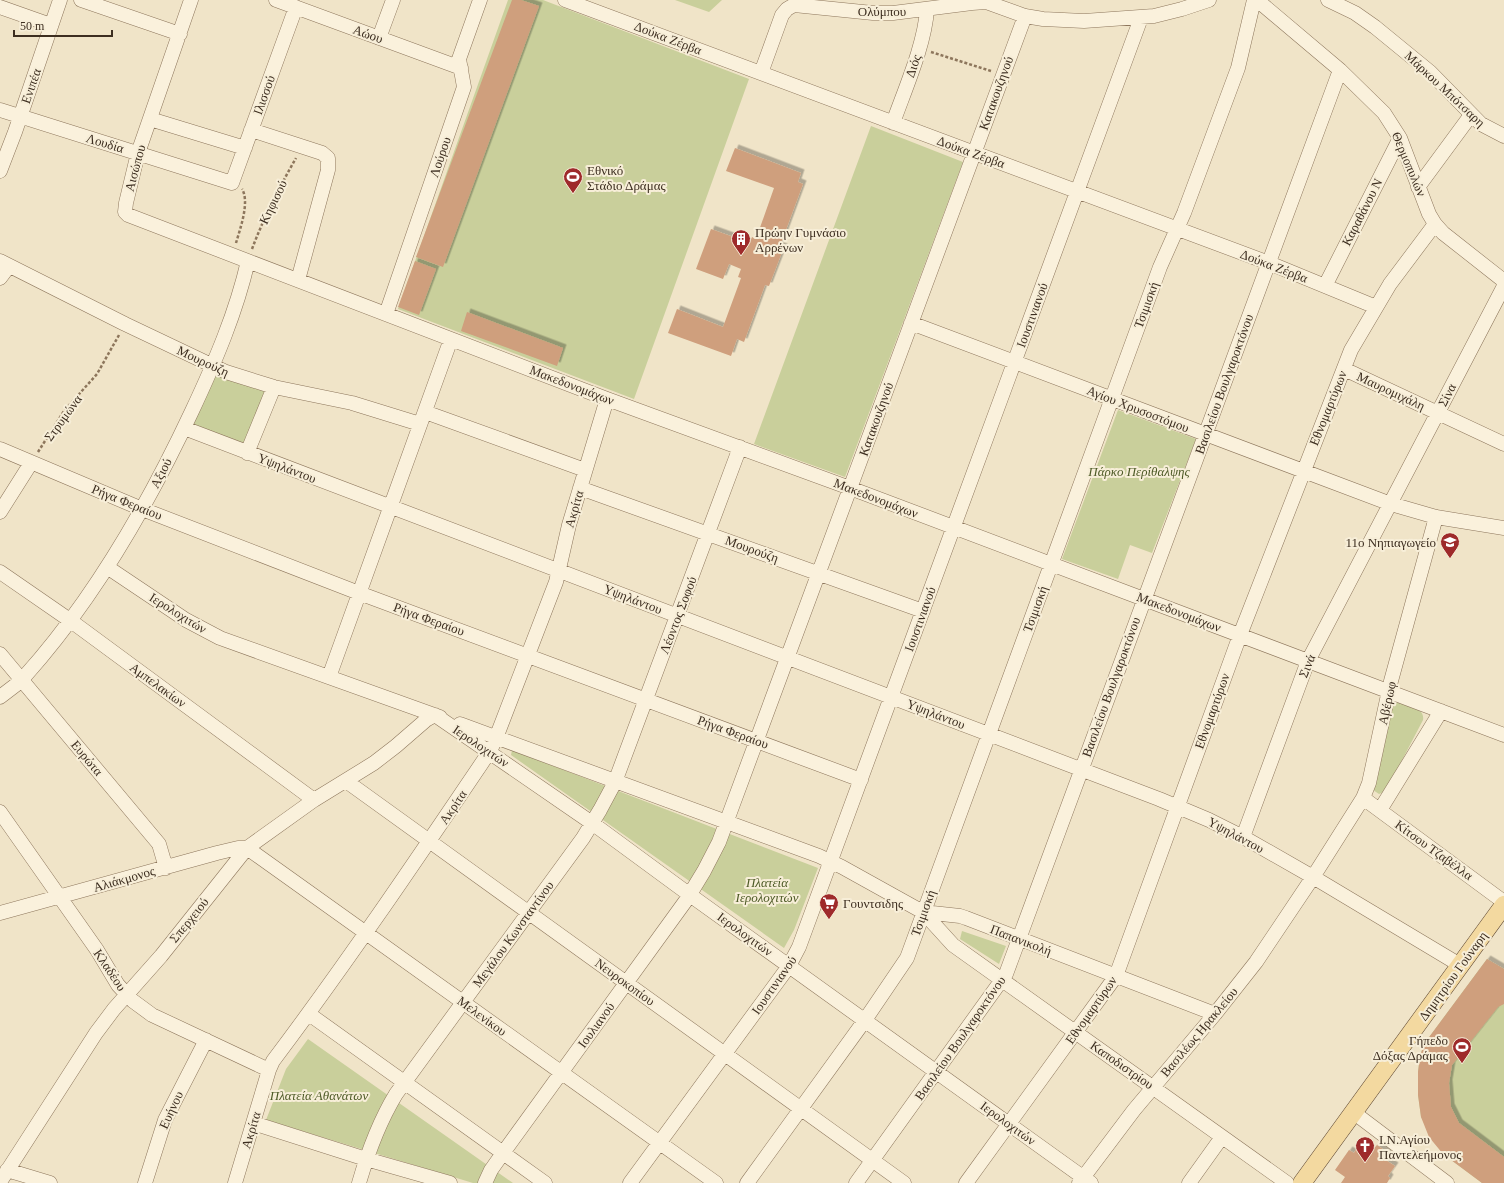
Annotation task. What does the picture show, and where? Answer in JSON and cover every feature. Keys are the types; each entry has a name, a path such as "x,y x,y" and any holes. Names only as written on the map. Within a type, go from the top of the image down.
{"main road":[{"name":"Δημητρίου Γούναρη","path":"1302,1183 1504,905"}],"street":[{"name":"Ενιπέα","path":"0,171 60,0"},
{"path":"81,0 180,34"},
{"name":"Αισώπου","path":"191,0 138,153 125,210 126,213 248,261"},
{"name":"Αώου","path":"276,0 461,68"},
{"path":"379,38 393,0"},
{"name":"Λούρου","path":"386,314 464,87 459,59 480,0"},
{"name":"Δούκα Ζέρβα","path":"565,0 1269,263 1376,307"},
{"name":"Ολύμπου","path":"761,73 782,15 787,9 793,6 809,6 874,13 893,13 986,2 1025,16 1043,19 1084,21 1141,18 1182,10 1209,0"},
{"name":"Θερμοπυλών","path":"1256,0 1340,70 1384,113 1400,138 1418,187 1429,214 1435,224 1443,233 1504,281"},
{"name":"Τσιμισκή","path":"747,1183 905,963 1160,267 1178,229 1238,68 1256,0"},
{"name":"Μάρκου Μπότσαρη","path":"1328,0 1367,21 1430,72 1471,115 1486,128 1504,136"},
{"path":"0,7 51,25"},
{"name":"Ιλισσού","path":"232,183 296,7"},
{"name":"Διός","path":"893,123 919,48 928,9"},
{"name":"Κατακουζηνού","path":"727,822 1025,16"},
{"name":"Ιουστινιανού","path":"630,1183 789,966 804,935 1141,18"},
{"name":"Βασιλείου Βουλγαροκτόνου","path":"856,1183 1002,980 1007,970 1340,70"},
{"name":"Λουδία","path":"0,110 232,183"},
{"path":"1418,187 1471,115"},
{"path":"150,119 245,148"},
{"path":"252,130 324,154 328,158 329,166 298,280"},
{"name":"Καραθάνου Ν","path":"1325,286 1400,138"},
{"name":"Εθνομαρτύρων","path":"966,1183 1116,976 1240,635 1344,369 1357,339 1390,284 1435,224"},
{"name":"Μακεδονομάχων","path":"248,261 607,398 954,527 1504,735"},
{"name":"Αξιού","path":"0,697 22,680 71,621 107,567 142,509 184,428 213,366 230,322 248,261"},
{"path":"0,278 4,264"},
{"name":"Μουρούζη","path":"4,264 125,324 236,376 274,387 422,418 586,470"},
{"name":"Σίνα","path":"1391,504 1504,286"},
{"name":"Αγίου Χρυσοστόμου","path":"911,323 1391,504 1436,517 1504,528"},
{"path":"329,677 451,339"},
{"name":"Μαυρομιχάλη","path":"1344,369 1504,444"},
{"path":"248,453 274,387"},
{"name":"Ακρίτα","path":"235,1183 273,1061 309,1014 365,932 430,842 490,751 556,582 580,488 607,398"},
{"name":"Υψηλάντου","path":"184,428 1178,807 1243,837 1460,965"},
{"name":"Λέοντος Σοφού","path":"615,782 709,534 740,447"},
{"name":"Ρήγα Φεραίου","path":"0,449 142,509 359,593 861,780"},
{"path":"0,512 31,463"},
{"name":"Μουρούζη","path":"580,488 924,611"},
{"name":"Σινά","path":"1243,837 1308,661 1391,504"},
{"name":"Αβέρωφ","path":"1313,877 1363,798 1369,783 1390,692 1436,517"},
{"name":"Ιερολοχιτών","path":"107,567 202,629 239,646 435,715 727,822 831,862"},
{"name":"Αμπελακίων","path":"0,572 71,621 314,800"},
{"name":"Ευρώτα","path":"0,654 159,844 166,868"},
{"path":"1380,810 1441,711"},
{"name":"Ιερολοχιτών","path":"435,715 490,751 592,823 1009,1124 1085,1181"},
{"name":"Σπερχειού","path":"4,1176 96,1033 110,1014 161,956 247,848 314,800 374,763 426,720 435,715"},
{"name":"Νευροκοπίου","path":"346,781 904,1183"},
{"name":"Μεγάλου Κωνσταντίνου","path":"359,1183 370,1146 386,1111 405,1082 529,913 592,823 615,782"},
{"name":"Κίτσου Τζαβέλλα","path":"1363,798 1504,902"},
{"name":"Κλαδέου","path":"0,812 97,950 118,985 126,995 142,1009 152,1015 269,1070"},
{"name":"Ιουλιανού","path":"485,1183 503,1153 690,895 707,865 727,822"},
{"name":"Αλιάκμονος","path":"0,913 218,853 238,848 247,848"},
{"name":"Μελενίκου","path":"247,848 716,1183"},
{"name":"Παπανικολή","path":"831,862 923,912 960,916 1215,1014"},
{"name":"Βασιλέως Ηρακλείου","path":"1085,1181 1134,1110 1215,1014 1256,962 1313,877"},
{"name":"Καποδιστρίου","path":"923,912 953,945 1287,1183"},
{"path":"309,1014 545,1183"},
{"name":"Ευήνου","path":"145,1183 165,1120 206,1040"},
{"path":"1354,1112 1447,1183"},
{"path":"254,1123 366,1159 450,1183"},
{"path":"1189,1183 1222,1136"},
{"path":"4,1176 50,1183"}],"path":[{"path":"919,48 1003,75"},
{"name":"Κηφισού","path":"248,261 260,229 302,146"},
{"path":"232,183 241,187 244,192 245,203 233,255"},
{"name":"Στρυμώνα","path":"31,463 64,411 97,374 125,324"}],"green space":[{"name":"Εθνικό Στάδιο Δράμας","path":"508,0 543,0 749,79 634,399 398,309"},
{"path":"675,0 722,0 709,12"},
{"path":"871,126 963,162 845,477 754,444"},
{"path":"216,375 268,391 246,445 193,425"},
{"name":"Πάρκο Περίθαλψης","path":"1118,410 1196,439 1152,553 1130,545 1118,579 1062,559"},
{"path":"1398,702 1412,706 1419,710 1422,713 1423,720 1387,789 1379,794 1373,790 1392,709"},
{"name":"Πλατεία Ιερολοχιτών","path":"512,750 818,868 794,930 784,948 511,755"},
{"path":"962,931 1006,946 999,964 960,939"},
{"name":"Γήπεδο Δόξας Δράμας","path":"1487,959 1504,969 1504,1183 1482,1183 1443,1154 1421,1117 1418,1095 1418,1072 1420,1056 1424,1044"},
{"name":"Πλατεία Αθανάτων","path":"308,1039 513,1183 473,1183 266,1120 286,1069"}],"building":[{"path":"512,0 521,0 539,6 443,267 416,257"},
{"name":"Πρώην Γυμνάσιο Αρρένων","path":"735,148 801,173 798,182 803,184 780,246 784,247 769,286 765,285 744,342 737,339 731,356 668,333 677,309 723,327 741,278 738,277 741,269 729,264 723,279 696,269 711,229 750,243 752,237 756,239 774,188 726,171"},
{"path":"415,261 436,269 419,315 398,307"},
{"path":"467,312 563,348 557,366 461,331"},
{"name":"Γήπεδο Δόξας Δράμας","path":"1487,959 1504,969 1504,1004 1498,1007 1452,1065 1449,1083 1451,1107 1459,1123 1504,1157 1504,1183 1482,1183 1443,1154 1429,1137 1421,1117 1418,1095 1418,1072 1420,1056 1424,1044"},
{"name":"Ι.Ν.Αγίου Παντελεήμονος","path":"1360,1143 1372,1151 1377,1145 1388,1153 1384,1159 1395,1166 1388,1176 1390,1178 1387,1183 1341,1183 1345,1177 1335,1170 1349,1150 1354,1153"}],"place":[{"name":"Εθνικό Στάδιο Δράμας","path":"573,194"},
{"name":"Πρώην Γυμνάσιο Αρρένων","path":"741,256"},
{"name":"11ο Νηπιαγωγείο","path":"1450,559"},
{"name":"Γουντσιδης","path":"829,920"},
{"name":"Γήπεδο Δόξας Δράμας","path":"1462,1064"},
{"name":"Ι.Ν.Αγίου Παντελεήμονος","path":"1365,1163"}]}
